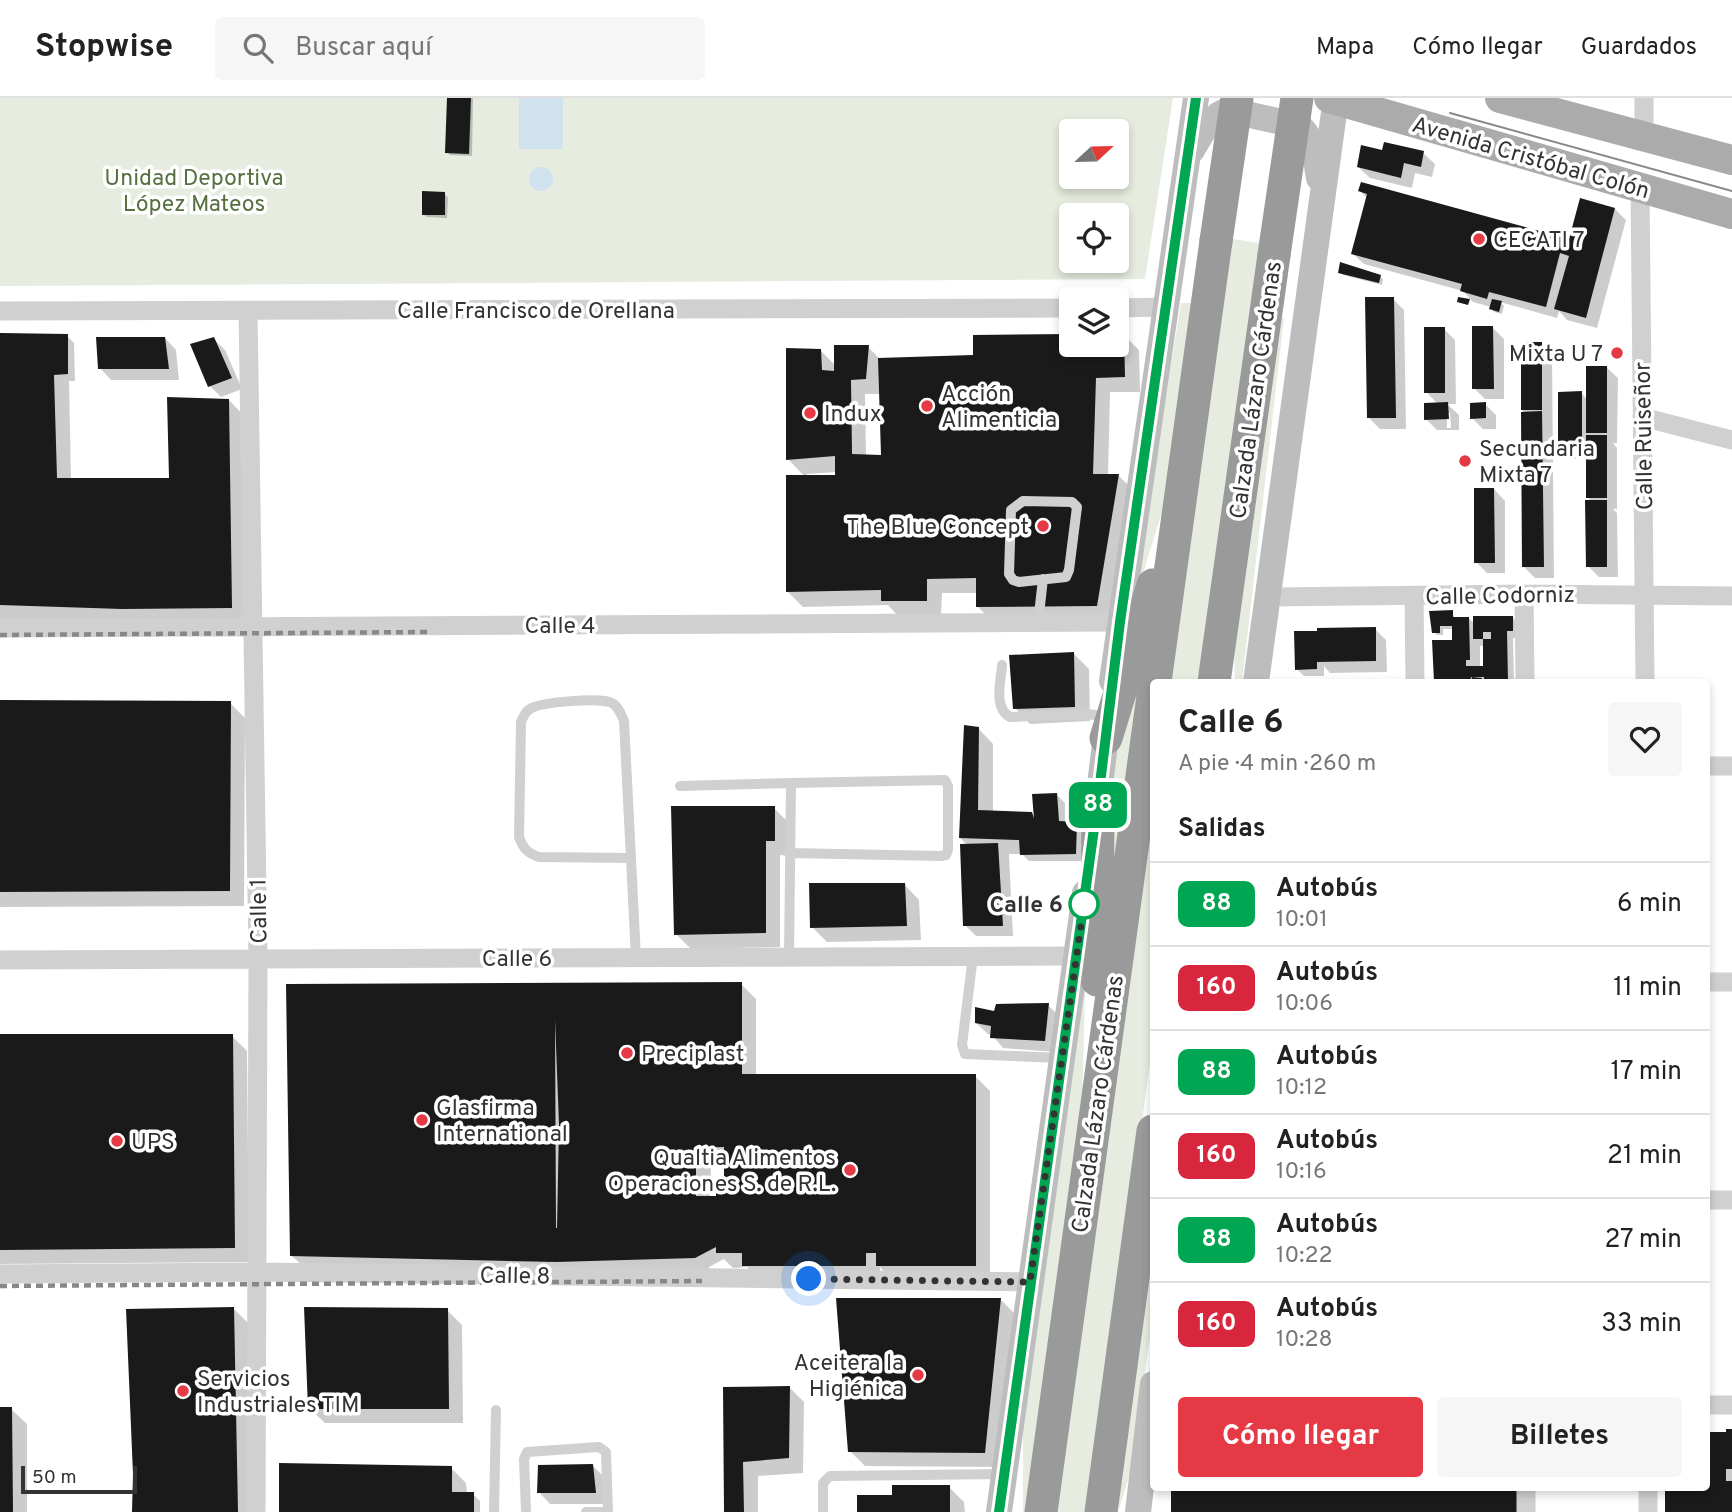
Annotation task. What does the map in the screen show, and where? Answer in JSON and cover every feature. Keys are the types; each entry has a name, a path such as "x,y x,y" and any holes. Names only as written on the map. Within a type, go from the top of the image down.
{"highway":[{"path":"1155,679 1237,98"},
{"name":"Calzada Lázaro Cárdenas","path":"1214,679 1297,98"},
{"path":"1107,727 1182,489"},
{"path":"1225,606 1227,679"},
{"name":"Calzada Lázaro Cárdenas","path":"1041,1512 1150,718"},
{"path":"1097,1105 1098,800"},
{"path":"1101,1512 1150,1162"}],"main road":[{"name":"Calzada Lázaro Cárdenas","path":"999,1512 1077,956 1120,622 1196,98"},
{"path":"1500,98 1732,159"},
{"name":"Calzada Lázaro Cárdenas","path":"1256,679 1333,99"},
{"name":"Avenida Cristóbal Colón","path":"1333,99 1373,105 1640,189 1732,214"},
{"path":"1188,156 1210,123 1222,111 1230,110 1299,127 1309,137 1312,146 1322,197"},
{"path":"1015,1512 1018,1362"},
{"path":"1138,1512 1150,1410"}],"street":[{"path":"1644,98 1644,136"},
{"name":"Calle Ruiseñor","path":"1640,189 1645,679"},
{"path":"1129,308 1166,307"},
{"name":"Calle Francisco de Orellana","path":"0,311 1059,308"},
{"name":"Calle 1","path":"248,310 258,960 256,1512"},
{"path":"1642,416 1732,440"},
{"path":"1524,594 1525,679"},
{"name":"Calle Codorniz","path":"1268,597 1524,594 1732,596"},
{"path":"1414,596 1415,679"},
{"name":"Calle 4","path":"0,628 1120,622"},
{"path":"1710,766 1732,766"},
{"name":"Calle 6","path":"0,960 1077,956"},
{"path":"1710,982 1732,982"},
{"path":"1710,1200 1732,1200"},
{"name":"Calle 8","path":"0,1274 257,1272 1030,1282"},
{"path":"1710,1405 1732,1405"},
{"path":"1526,1491 1526,1512"},
{"path":"1648,1491 1648,1512"}],"lane":[{"path":"1023,501 1072,502 1077,507 1069,570 1066,577 1043,579 1019,582 1013,580 1009,574 1011,510 1023,501"},
{"path":"1038,623 1043,579"},
{"path":"1002,664 1000,707 1006,715 1085,714 1107,727"},
{"path":"631,858 539,857 530,854 522,846 519,836 520,722 528,709 538,705 600,700 611,702 624,721 631,858 636,958"},
{"path":"680,786 943,779 948,783 946,855 789,853"},
{"path":"789,957 791,783"},
{"path":"973,956 961,1045 965,1054 1062,1058"},
{"path":"494,1512 496,1410"},
{"path":"526,1512 524,1459 527,1452 598,1447 606,1452 608,1512 586,1512"},
{"path":"823,1512 823,1483 830,1476 1004,1474"}],"green space":[{"name":"Unidad Deportiva López Mateos","path":"0,98 1173,98 1145,279 0,286"},
{"path":"1228,238 1264,244 1203,679 1166,679"},
{"path":"1181,303 1194,303 1170,486 1131,612"},
{"path":"1273,314 1284,318 1242,679 1235,679 1233,610"},
{"path":"1159,596 1100,977 1111,746"},
{"path":"1150,798 1150,1063 1088,1512 1051,1512"},
{"path":"1086,956 1082,1107 1028,1512 1023,1512 1023,1383"},
{"path":"1150,1199 1150,1338 1129,1477 1118,1512"}],"water":[{"path":"519,98 563,98 563,149 519,149"},
{"path":"541,167 549,171 553,179 549,187 541,191 533,187 529,179 533,171"}],"building":[{"path":"447,98 471,98 469,154 445,153"},
{"path":"1384,142 1424,151 1421,167 1404,163 1401,178 1357,167 1361,145 1382,150"},
{"path":"1361,182 1569,239 1580,198 1615,208 1586,318 1554,309 1569,256 1560,253 1546,307 1489,292 1487,299 1460,291 1462,284 1351,254 1367,194 1358,191"},
{"path":"422,191 445,192 445,215 422,215"},
{"path":"1340,262 1381,275 1379,283 1338,273"},
{"path":"1365,297 1394,297 1396,418 1367,418"},
{"path":"1458,297 1470,299 1468,305 1457,302"},
{"path":"1492,299 1502,301 1499,312 1489,309"},
{"path":"1472,326 1493,326 1494,389 1472,389"},
{"path":"1424,327 1445,327 1445,393 1424,393"},
{"path":"0,333 68,334 68,374 54,375 57,478 169,478 167,397 229,399 232,608 122,609 0,605"},
{"path":"1059,334 1059,357 1125,357 1125,377 1096,378 1093,474 1119,474 1097,606 976,607 976,578 927,579 927,601 881,601 881,590 786,592 786,475 835,475 835,456 786,460 786,348 821,349 822,370 834,371 834,345 869,345 866,379 851,380 852,454 881,455 878,358 973,355 973,335"},
{"path":"96,337 165,337 169,369 98,369"},
{"path":"214,337 232,378 208,387 190,344"},
{"path":"1521,342 1542,342 1542,410 1521,410"},
{"path":"1586,366 1607,366 1607,433 1586,433"},
{"path":"1582,391 1582,448 1558,448 1558,392"},
{"path":"1448,402 1449,419 1424,420 1424,403"},
{"path":"1486,402 1486,418 1470,419 1470,403"},
{"path":"1542,411 1544,567 1522,567 1521,412"},
{"path":"1586,435 1607,435 1607,498 1586,498"},
{"path":"1474,488 1494,488 1495,563 1474,563"},
{"path":"1585,500 1607,500 1607,567 1586,567"},
{"path":"1453,610 1453,617 1469,617 1470,660 1466,660 1466,666 1483,666 1483,639 1473,639 1473,616 1513,616 1513,631 1507,631 1508,679 1434,679 1432,640 1452,640 1452,626 1440,626 1440,633 1432,633 1429,611","holes":["1483,632 1491,632 1491,639 1483,639"]},
{"path":"1376,627 1376,661 1317,662 1317,669 1295,670 1294,631"},
{"path":"1074,652 1075,707 1013,709 1009,655"},
{"path":"0,700 231,701 230,891 0,892"},
{"path":"964,725 979,727 978,810 1032,812 1034,819 1032,794 1057,793 1059,821 1077,822 1076,854 1020,855 1019,840 959,838"},
{"path":"671,806 775,806 775,841 766,841 766,933 674,935"},
{"path":"998,843 1003,926 963,926 960,844"},
{"path":"809,883 905,883 907,926 810,928"},
{"path":"742,982 742,1074 976,1074 976,1266 876,1266 876,1253 866,1253 866,1266 742,1266 742,1253 716,1253 716,1247 695,1258 556,1262 290,1256 286,984","holes":["555,1019 559,1125 557,1228 556,1228","724,1147 724,1194 696,1196 696,1148"]},
{"path":"1049,1003 1045,1041 990,1038 991,1026 975,1023 975,1007 994,1011 996,1004"},
{"name":"UPS","path":"0,1034 233,1034 235,1248 0,1250"},
{"name":"Aceitera la Higiénica","path":"836,1298 1001,1298 985,1453 848,1452"},
{"name":"Servicios Industriales TIM","path":"234,1307 238,1512 132,1512 133,1474 126,1309"},
{"path":"304,1307 448,1308 449,1409 308,1409"},
{"path":"790,1386 789,1458 743,1462 744,1512 724,1512 723,1387"},
{"path":"0,1407 12,1407 13,1512 0,1512"},
{"path":"1726,1429 1732,1429 1732,1469 1726,1469 1726,1481 1732,1481 1732,1512 1665,1512 1665,1491 1710,1491 1710,1432 1726,1432"},
{"path":"279,1463 452,1466 452,1492 474,1492 474,1512 279,1512"},
{"path":"593,1464 596,1493 537,1493 538,1465"},
{"path":"892,1485 950,1485 950,1512 857,1512 857,1495 892,1495"},
{"path":"1171,1491 1521,1491 1521,1512 1171,1512"}],"tram line":[{"path":"1450,113 1732,191"}],"railway":[{"path":"0,635 430,632"},
{"path":"0,1286 702,1281"}],"bus line":[{"name":"88","path":"999,1512 1077,956 1120,622 1196,98"}],"place":[{"name":"CECATI 7","path":"1479,239"},
{"name":"Mixta U 7","path":"1617,353"},
{"name":"Acción Alimenticia","path":"927,406"},
{"name":"Indux","path":"810,413"},
{"name":"Secundaria Mixta 7","path":"1465,461"},
{"name":"The Blue Concept","path":"1043,526"},
{"name":"Calle 6","path":"1084,904"},
{"name":"Preciplast","path":"627,1053"},
{"name":"Glasfirma International","path":"422,1120"},
{"name":"UPS","path":"117,1141"},
{"name":"Qualtia Alimentos Operaciones S. de R.L.","path":"850,1170"},
{"name":"Aceitera la Higiénica","path":"918,1375"},
{"name":"Servicios Industriales TIM","path":"183,1391"}],"route":[{"path":"809,1279 1030,1282 1084,904"}]}
